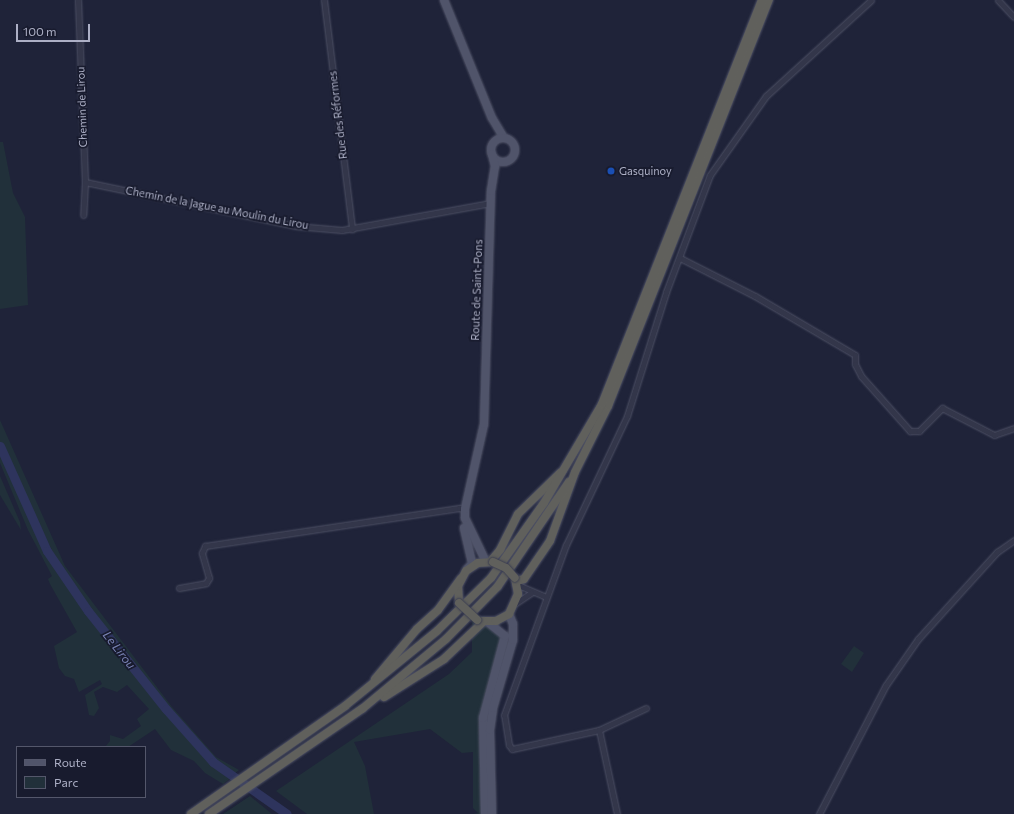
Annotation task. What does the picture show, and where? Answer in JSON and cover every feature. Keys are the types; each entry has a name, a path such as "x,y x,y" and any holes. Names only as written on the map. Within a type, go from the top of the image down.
{"highway":[{"path":"191,814 345,706 392,670 467,603 491,578 571,461 602,404 764,0"},
{"path":"516,582 524,579 543,554 575,472 608,406 764,0"},
{"path":"345,706 371,683 417,629 438,610 463,574 489,562 500,550 518,514 571,461"},
{"path":"362,709 475,612 498,586 575,472"},
{"path":"209,814 362,709 444,659 483,622 509,614 516,603 516,582 506,568 489,562"},
{"path":"463,574 457,594 459,603 463,610 483,622"}],"main road":[{"path":"444,0 492,118 504,138 512,142 516,151 513,159 506,162 497,161 492,154 494,142 492,118"},
{"path":"494,142 504,138"},
{"name":"Route de Saint-Pons","path":"463,574 472,564 462,509 483,439 491,201 495,166 492,154"},
{"name":"Route de Saint-Pons","path":"491,201 500,170 506,162"},
{"name":"Route de Saint-Pons","path":"462,509 465,518 489,562"},
{"path":"492,814 490,730 493,708 513,640 513,624 509,614"},
{"path":"483,622 504,636 482,718 485,814"}],"street":[{"name":"Chemin de Lirou","path":"78,0 85,182 83,215"},
{"name":"Rue des Réformes","path":"324,0 352,229"},
{"path":"646,708 599,730 512,749 508,745 504,714 505,705 566,545 627,416 680,258 710,175 766,96 871,0"},
{"path":"998,0 1014,16"},
{"name":"Chemin de la Jague au Moulin du Lirou","path":"85,182 296,226 352,229 491,201"},
{"path":"680,258 755,296 856,355 855,364 861,376 910,431 919,431 942,408 994,435 1014,428"},
{"path":"179,588 206,583 209,578 202,553 206,546 462,509"},
{"path":"819,814 886,685 918,639 997,552 1014,540"},
{"path":"516,582 531,593 546,597"},
{"path":"516,603 531,593"},
{"path":"599,730 616,814"}],"green space":[{"path":"0,142 3,142 13,193 25,217 28,305 0,309"},
{"path":"0,420 65,566 172,707 216,757 239,770 234,774 213,760 167,708 90,609 56,559 0,442"},
{"path":"0,450 42,544 58,570 169,717 211,763 232,777 223,784 205,773 194,761 171,750 155,729 130,746 106,746 110,741 110,735 123,739 141,726 137,719 149,709 127,685 117,692 103,687 94,692 99,708 94,716 89,715 85,695 102,684 100,680 79,692 74,679 65,676 59,668 54,646 77,632 50,584 48,579 52,576 28,530 0,463"},
{"path":"0,476 20,522 21,530 0,495"},
{"path":"483,616 497,621 502,637 481,717 483,814 473,814 478,813 473,808 473,752 462,753 430,729 354,742 365,766 374,814 307,814 276,791 449,674 472,652 472,619"},
{"path":"854,646 864,653 852,672 841,664"},
{"path":"250,796 272,814 223,814"}],"waterway":[{"name":"Le Lirou","path":"0,446 47,551 88,611 166,709 213,762 287,814"}],"place":[{"name":"Gasquinoy","path":"611,171"}]}
